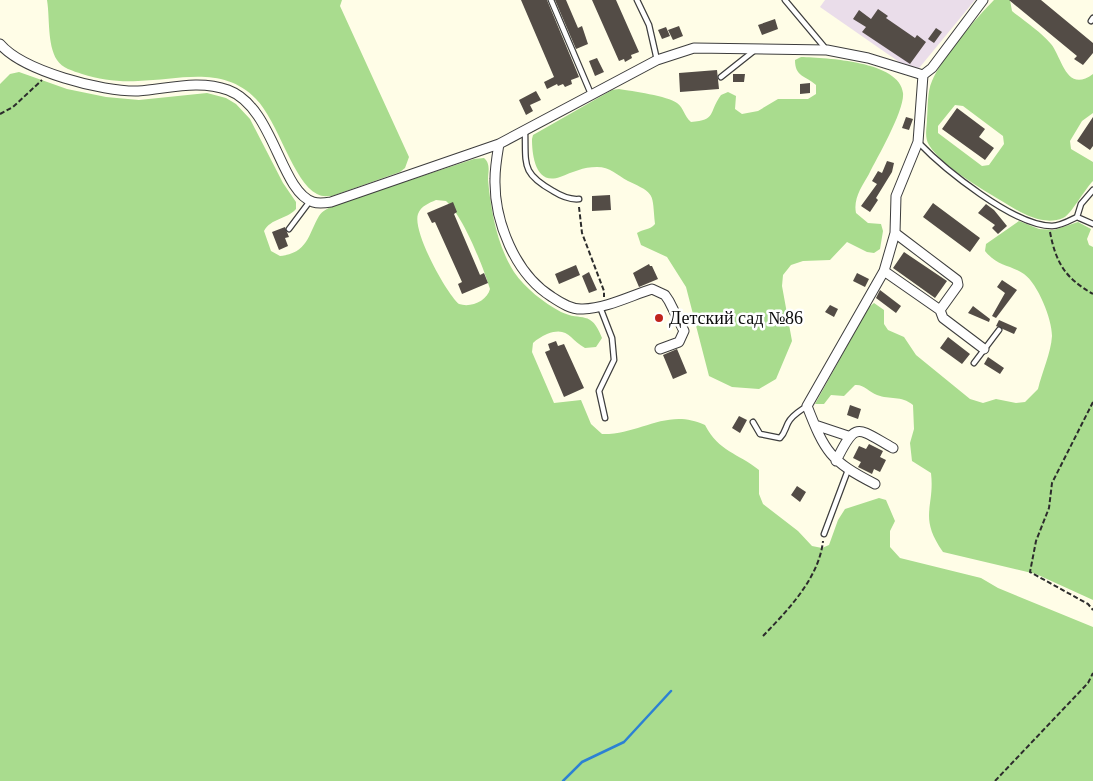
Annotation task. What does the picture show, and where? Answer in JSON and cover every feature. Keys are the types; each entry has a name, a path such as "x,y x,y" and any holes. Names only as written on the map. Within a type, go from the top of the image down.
{"street":[{"path":"875,484 848,470 836,461 823,446 807,406 884,271 895,233 896,196 918,142 923,75 932,68 983,0"},
{"path":"0,44 8,54 70,80 108,89 138,91 209,84 230,90 246,101 257,114 292,181 310,201 320,204 331,202 499,144 657,60 694,48 827,50 868,58 923,75"},
{"path":"499,144 495,184 510,248 522,270 542,291 565,305 581,309 600,307 652,288 665,295 684,331 679,342 660,349"},
{"path":"895,233 957,280 958,285 940,310"},
{"path":"884,271 940,310 943,318 984,349"},
{"path":"815,425 848,436"},
{"path":"836,461 848,436 856,431 862,431 893,448"}],"lane":[{"path":"550,0 591,94"},
{"path":"637,0 649,25 657,60"},
{"path":"786,0 827,50"},
{"path":"721,77 758,48"},
{"path":"525,131 526,164 534,180 564,197 579,199"},
{"path":"918,142 974,189 1011,212 1039,225 1060,224 1077,217 1093,224"},
{"path":"1077,217 1081,204 1093,190"},
{"path":"289,230 310,201"},
{"path":"600,307 612,338 614,360 599,391 605,418"},
{"path":"974,363 999,330"},
{"path":"753,422 760,434 780,438 792,417 807,406"},
{"path":"824,534 848,470"}],"path":[{"path":"0,114 13,107 51,72"},
{"path":"579,199 582,233 604,291 604,298 600,307"},
{"path":"1048,226 1055,258 1074,283 1093,294"},
{"path":"1093,402 1052,483 1048,508 1036,541 1030,572 1088,604 1093,610"},
{"path":"763,636 802,591 818,563 824,534"},
{"path":"995,781 1088,683 1093,673"}],"shaded area":[{"path":"825,0 975,0 915,73 820,7"}],"green space":[{"path":"47,0 342,0 340,6 409,157 405,168 400,172 332,196 319,195 308,187 300,177 264,109 243,88 215,78 200,77 138,81 110,80 82,74 62,65 57,60 52,46"},
{"path":"994,0 1010,0 1012,11 1047,39 1071,77 1077,80 1084,79 1093,74 1093,113 1082,121 1070,141 1071,149 1093,162 1093,181 1070,212 1063,218 1047,221 1014,209 952,168 935,153 927,142 928,100 932,81 951,50","holes":["955,105 963,106 1003,136 1004,144 989,165 982,166 938,133 938,126"]},
{"path":"801,57 860,63 889,74 899,82 903,93 900,111 884,146 861,188 855,208 856,213 868,223 881,224 883,231 880,249 874,253 867,252 847,242 830,260 803,261 791,265 783,275 782,286 792,341 776,379 759,389 732,387 709,376 686,287 667,257 641,245 637,233 655,224 653,200 648,192 602,167 583,169 552,179 545,177 540,173 534,160 532,139 533,135 612,90 641,92 672,100 679,105 691,122 705,119 711,115 721,95 728,92 736,96 735,109 742,114 758,111 778,99 808,99 816,94 816,85 797,70 795,60"},
{"path":"19,72 67,89 106,97 139,100 207,93 226,98 236,104 250,119 283,183 296,202 296,209 292,213 275,221 264,231 271,251 280,256 289,254 302,247 320,214 334,205 474,159 484,158 488,165 489,192 496,228 503,251 514,272 542,300 561,312 585,318 594,323 602,338 596,347 585,348 568,335 554,332 543,336 533,343 532,352 554,403 581,400 591,424 602,434 616,433 666,420 691,420 705,425 710,434 723,447 759,470 759,494 763,504 798,531 812,546 822,548 829,545 838,520 845,509 879,498 886,500 895,521 890,531 890,547 900,558 981,578 998,588 1093,627 1093,781 0,781 0,84 10,74","holes":["436,200 446,201 466,229 490,289 486,297 478,303 464,305 459,304 453,298 431,261 420,234 418,214 421,209"]},
{"path":"1019,221 1039,229 1054,230 1078,222 1091,229 1087,239 1089,245 1093,247 1093,600 1036,574 943,552 935,540 929,520 932,485 931,473 912,461 910,443 914,429 913,405 909,402 877,395 864,387 855,385 844,396 831,395 824,404 815,404 868,308 874,303 884,310 884,324 888,330 904,337 916,355 970,399 983,403 996,399 1016,403 1025,402 1038,389 1051,342 1050,321 1039,294 1029,279 1019,271 994,260 985,251 986,244"}],"building":[{"path":"521,0 547,0 579,77 571,80 572,84 565,87 563,84 558,86 557,84 547,89 544,82 554,77"},
{"path":"555,0 566,0 578,28 582,26 588,44 576,49"},
{"path":"592,0 616,0 639,52 631,55 632,58 625,62 624,59 619,61"},
{"path":"1009,0 1041,0 1093,43 1093,53 1083,65 1074,59 1077,56"},
{"path":"878,9 888,16 886,18 915,38 917,35 926,42 910,64 862,32 866,27 853,19 859,10 871,19"},
{"path":"775,19 778,29 762,35 758,25"},
{"path":"679,26 683,36 673,40 668,30"},
{"path":"666,27 670,36 662,39 658,30"},
{"path":"936,28 942,32 934,43 928,39"},
{"path":"597,58 604,72 595,76 589,61"},
{"path":"717,70 719,89 680,92 679,73"},
{"path":"733,74 745,74 744,82 733,82"},
{"path":"810,83 810,93 800,94 800,84"},
{"path":"536,91 541,100 530,105 533,111 526,115 519,100"},
{"path":"957,108 985,129 979,137 994,148 985,160 942,129"},
{"path":"906,117 913,119 909,130 902,128"},
{"path":"1093,117 1093,146 1090,150 1077,141"},
{"path":"887,161 894,163 892,172 870,212 861,206 877,184 872,181 878,171 882,173"},
{"path":"610,195 611,210 592,211 592,196"},
{"path":"453,202 457,212 454,214 480,275 484,273 488,283 462,294 458,284 462,282 435,222 432,223 427,213"},
{"path":"933,203 980,238 970,252 923,217"},
{"path":"986,204 994,210 1007,226 998,234 992,228 995,225 978,213"},
{"path":"285,227 289,237 285,238 288,246 279,250 272,232"},
{"path":"904,252 947,281 935,298 893,268"},
{"path":"649,264 652,266 658,279 639,287 633,273"},
{"path":"576,265 580,275 559,284 555,274"},
{"path":"589,272 597,290 589,293 582,276"},
{"path":"857,273 869,279 865,287 853,281"},
{"path":"1002,280 1017,290 996,318 992,316 1005,293 997,287"},
{"path":"880,290 901,306 896,313 876,298"},
{"path":"830,305 838,309 834,317 825,312"},
{"path":"973,306 990,319 989,322 968,313"},
{"path":"999,320 1017,328 1014,334 996,326"},
{"path":"948,337 970,354 962,364 940,348"},
{"path":"556,341 558,346 564,344 584,388 564,397 545,352 550,350 548,344"},
{"path":"677,349 687,373 673,379 663,355"},
{"path":"988,357 1004,368 1000,374 984,364"},
{"path":"850,405 861,409 858,419 847,415"},
{"path":"739,416 747,420 740,433 732,428"},
{"path":"869,444 883,451 880,457 886,460 880,472 874,469 872,474 858,467 861,462 853,458 859,446 866,449"},
{"path":"797,486 806,492 800,502 791,495"}],"waterway":[{"path":"563,781 582,762 624,742 671,691"}],"place":[{"name":"Детский сад №86","path":"659,318"}]}
